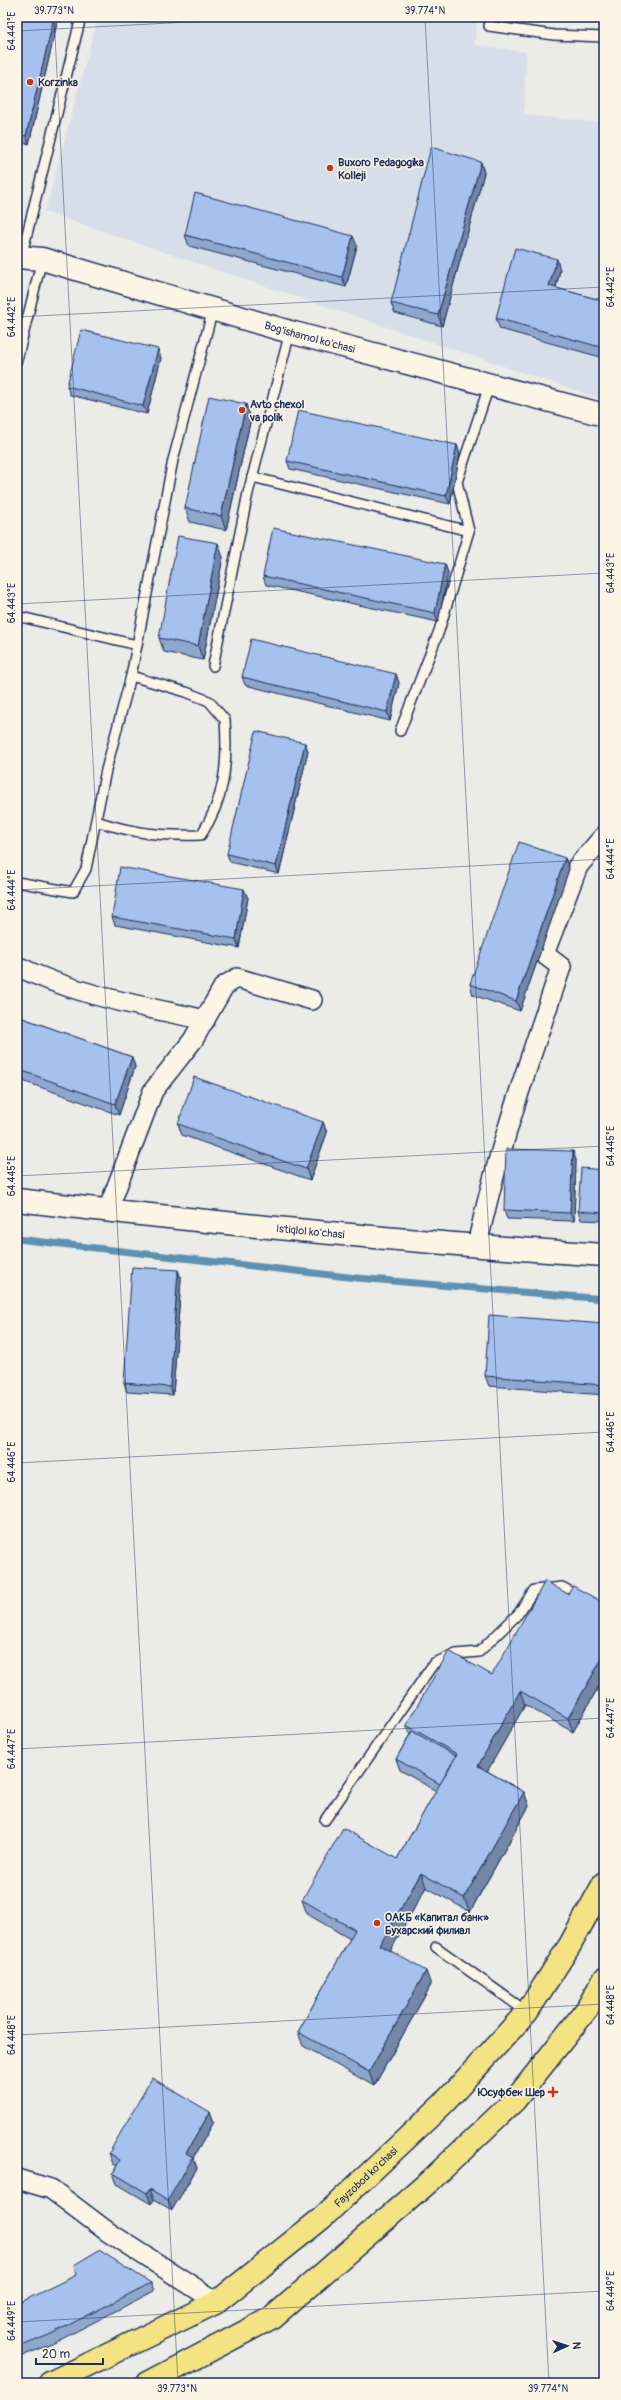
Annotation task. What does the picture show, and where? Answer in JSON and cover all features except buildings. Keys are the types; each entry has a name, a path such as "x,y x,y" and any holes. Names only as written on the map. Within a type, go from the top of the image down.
{"main road":[{"name":"Fayzobod ko'chasi","path":"50,2383 217,2302 322,2218 443,2104 527,2012 570,1945 604,1883"},
{"path":"148,2383 273,2317 431,2180 515,2100 587,2009 604,1979"}],"street":[{"name":"Bog'ishamol ko'chasi","path":"19,258 42,259 290,332 489,386 604,415"},
{"path":"477,1246 488,1196 508,1129 561,967 544,954 578,866 604,836"},
{"path":"17,966 30,973 100,996 205,1020"},
{"path":"108,1210 153,1091 193,1040 224,986 237,978 312,1000"},
{"name":"Istiqlol ko'chasi","path":"17,1200 477,1246 604,1255"},
{"path":"17,2179 51,2190 108,2232 217,2302"}],"lane":[{"path":"19,258 81,17"},
{"path":"490,17 489,26 554,35 604,37"},
{"path":"17,360 42,259"},
{"path":"17,882 73,892 86,869 106,770 137,645 173,460 213,309"},
{"path":"214,666 252,477 290,332"},
{"path":"400,731 439,631 470,531 456,482 489,386"},
{"path":"252,477 470,531"},
{"path":"17,616 137,645"},
{"path":"96,820 130,832 162,836 201,835 214,816 220,793 225,771 225,720 209,701 186,692 130,676"},
{"path":"325,1820 434,1663 456,1654 479,1652 518,1614 534,1590 562,1587 586,1600"},
{"path":"436,1947 527,2012"}],"shaded area":[{"name":"Buxoro Pedagogika Kolleji","path":"98,17 478,17 474,45 526,52 524,115 604,123 604,400 45,212"}],"waterway":[{"path":"17,1239 357,1278 604,1299"}],"place":[{"name":"Korzinka","path":"30,82"},
{"name":"Buxoro Pedagogika Kolleji","path":"330,168"},
{"name":"Avto chexol va polik","path":"242,410"},
{"name":"ОАКБ «Капитал банк» Бухарский филиал","path":"377,1923"},
{"name":"Юсуфбек Шер","path":"553,2092"}]}
